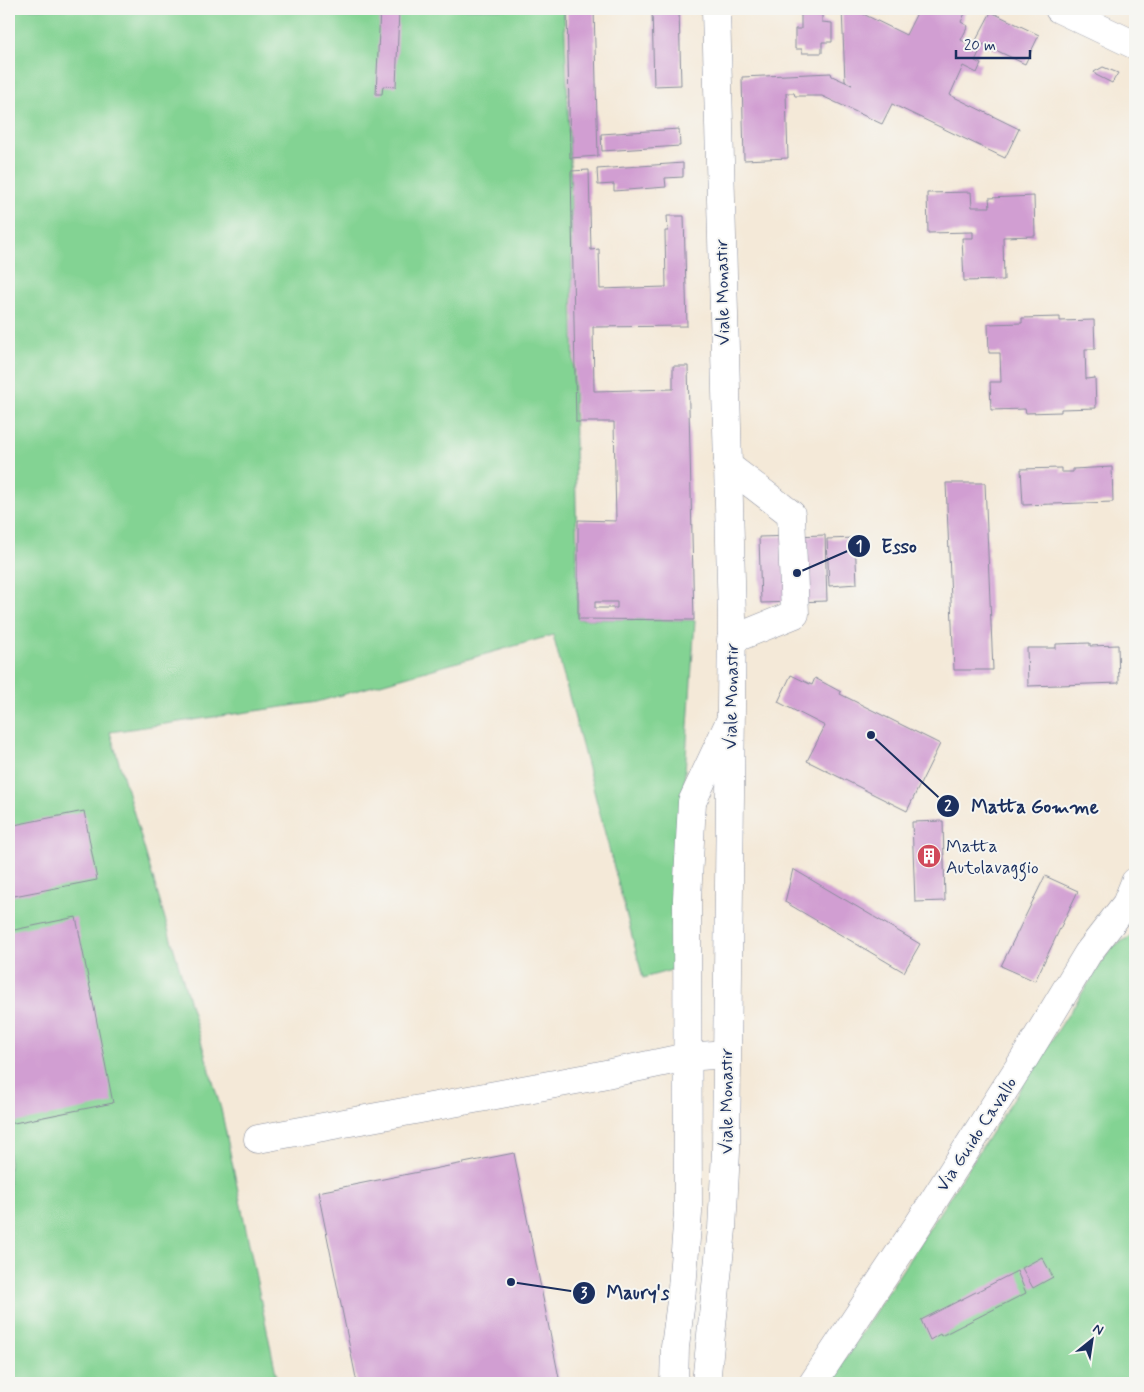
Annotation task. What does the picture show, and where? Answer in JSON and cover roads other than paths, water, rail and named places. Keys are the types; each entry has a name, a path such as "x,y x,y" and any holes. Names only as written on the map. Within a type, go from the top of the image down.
{"main road":[{"name":"Viale Monastir","path":"706,1383 722,1229 726,1151 731,640 716,9"},
{"path":"1060,9 1135,45"},
{"path":"727,465 791,514 795,614 731,640"},
{"path":"674,1383 675,1347 681,1301 688,1213 687,898 692,802 730,721"},
{"name":"Via Guido Cavallo","path":"813,1383 918,1225 1019,1067 1088,953 1126,904 1135,882"},
{"path":"258,1139 587,1078 687,1057 726,1054"}],"place":[{"name":"Esso","path":"797,573"},
{"name":"Matta Gomme","path":"871,735"},
{"name":"Matta Autolavaggio","path":"929,856"},
{"name":"Maury's","path":"511,1282"}]}
